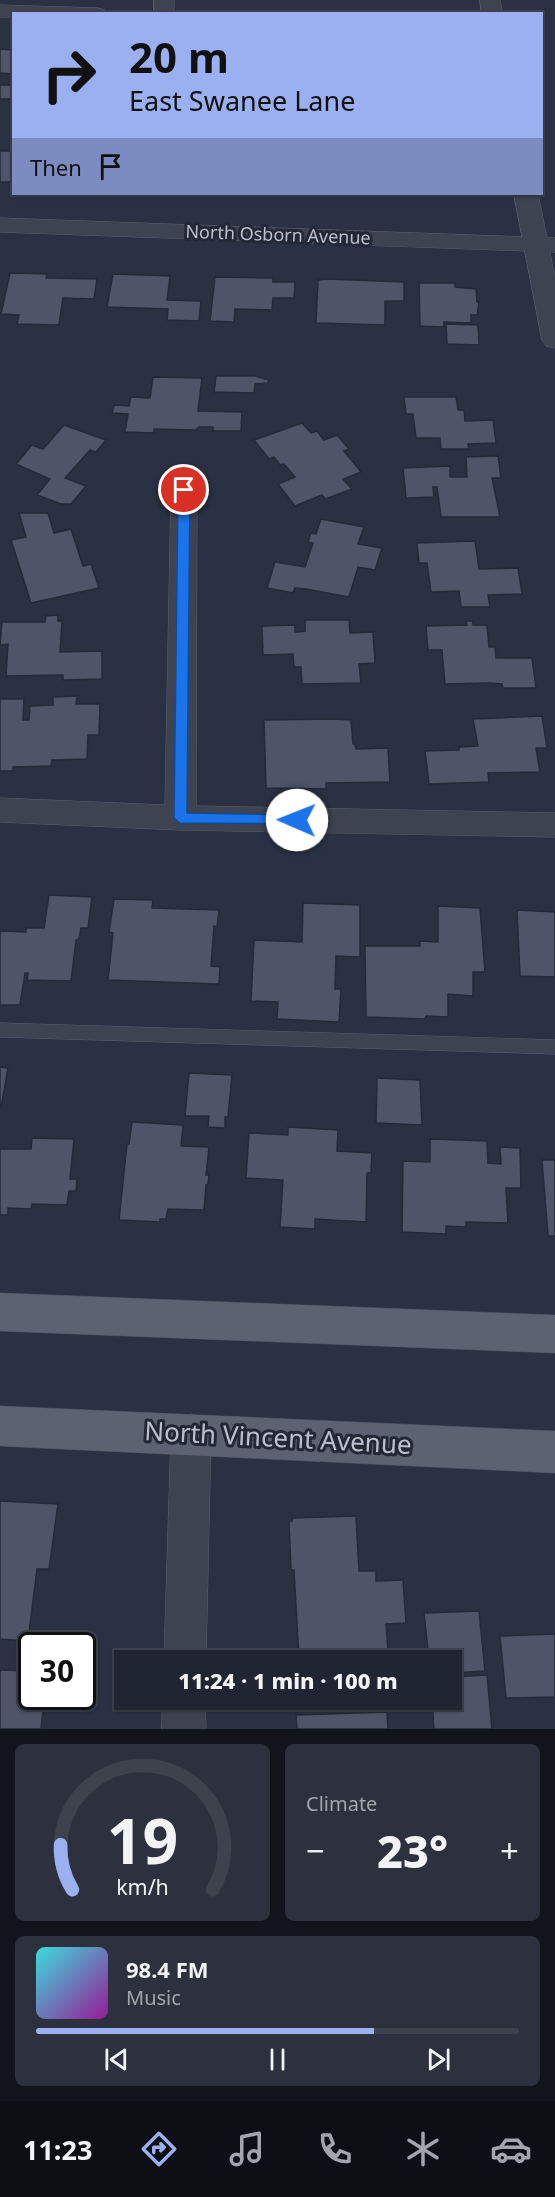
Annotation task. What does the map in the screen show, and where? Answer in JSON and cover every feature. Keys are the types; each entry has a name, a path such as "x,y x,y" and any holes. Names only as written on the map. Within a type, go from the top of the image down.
{"main road":[{"path":"0,1312 555,1334"},
{"name":"North Vincent Avenue","path":"0,1426 555,1452"}],"street":[{"path":"0,11 33,12"},
{"path":"526,195 545,245 555,340"},
{"name":"North Osborn Avenue","path":"0,225 545,245"},
{"path":"180,818 184,490"},
{"path":"0,810 180,818 555,825"},
{"path":"185,1650 191,1434"},
{"path":"184,1710 184,1729"}],"lane":[{"path":"0,1030 555,1047"}],"building":[{"path":"0,49 12,50 12,74 0,73"},
{"path":"0,85 12,85 12,99 0,99"},
{"path":"0,151 12,151 12,182 0,182"},
{"path":"10,273 47,274 46,278 97,279 94,299 63,298 59,325 17,324 19,315 1,314"},
{"path":"113,274 170,276 167,300 201,301 199,321 167,320 168,309 107,307"},
{"path":"215,277 273,278 273,282 295,282 294,298 273,298 272,310 235,309 234,322 210,321"},
{"path":"318,280 404,282 404,301 385,301 385,325 316,323"},
{"path":"419,283 455,283 455,287 476,289 477,302 479,302 477,315 471,315 471,323 444,322 444,327 420,326"},
{"path":"446,324 478,325 479,345 447,344"},
{"path":"216,376 255,376 269,380 268,383 255,384 254,393 214,392"},
{"path":"153,377 202,378 198,411 242,412 241,431 213,431 213,427 199,427 196,430 154,429 154,433 125,432 128,414 112,413 114,405 129,406 131,397 150,398"},
{"path":"404,397 456,397 458,410 464,410 465,421 493,420 496,443 468,444 469,449 441,449 440,438 416,438 413,414 406,414"},
{"path":"302,423 311,433 317,431 324,440 337,435 349,449 344,451 361,472 343,479 352,489 325,499 322,495 295,506 278,484 295,477 284,464 280,465 274,457 269,459 254,440"},
{"path":"64,425 106,440 96,452 90,450 65,478 86,486 71,504 61,504 37,495 50,479 16,464 32,445 43,449"},
{"path":"498,456 501,478 492,478 500,517 441,517 437,487 433,487 434,497 406,498 403,468 450,466 450,477 467,477 466,457"},
{"path":"19,513 48,513 54,533 71,529 83,566 91,564 99,588 31,603 11,540 26,537"},
{"path":"321,519 364,527 358,544 382,548 375,570 358,567 349,597 306,589 295,588 293,593 267,588 275,562 305,567 313,543 308,542 311,533 316,534"},
{"path":"475,541 479,569 518,568 522,594 488,595 490,607 461,607 459,591 431,592 427,563 419,563 417,543"},
{"path":"58,615 58,621 62,621 60,652 102,651 102,679 63,680 63,675 6,676 8,644 0,645 2,622 45,622 46,616"},
{"path":"305,620 349,620 350,633 373,632 375,663 359,664 361,683 302,684 301,667 294,667 293,654 263,655 262,626 295,625 295,632 298,632 305,631"},
{"path":"466,621 473,621 473,625 487,625 489,647 495,647 496,658 532,658 536,688 503,688 502,684 490,683 445,684 442,650 428,650 426,626 467,625"},
{"path":"77,696 76,704 100,704 99,735 88,735 87,759 52,760 51,766 13,767 13,771 0,771 0,699 24,699 23,720 29,720 30,706 53,705 53,697"},
{"path":"542,716 547,748 536,748 540,772 488,773 489,782 429,784 425,751 459,750 459,747 478,746 473,719"},
{"path":"264,720 351,720 353,744 356,749 388,748 390,782 326,783 326,789 266,788"},
{"path":"49,895 92,897 88,928 81,928 79,939 76,940 71,981 27,980 28,973 25,973 20,1005 0,1005 0,931 26,932 26,928 44,928"},
{"path":"114,899 153,900 152,908 219,910 217,927 214,926 211,966 220,967 219,984 108,980 113,933 109,932"},
{"path":"303,903 360,905 360,957 336,956 335,989 341,989 339,1022 277,1019 278,1002 251,1001 254,940 302,942"},
{"path":"438,906 480,908 485,972 473,972 473,996 448,994 448,1017 426,1016 425,1019 366,1017 365,946 420,946 420,941 438,942"},
{"path":"517,910 555,912 555,977 520,976"},
{"path":"0,1067 8,1068 1,1108 0,1107"},
{"path":"189,1073 232,1075 225,1128 208,1127 209,1116 185,1116"},
{"path":"377,1078 420,1080 422,1125 376,1123"},
{"path":"132,1122 183,1125 181,1146 209,1147 206,1175 209,1175 204,1210 168,1209 166,1219 160,1219 160,1222 119,1220 127,1144 129,1144"},
{"path":"288,1127 338,1130 337,1151 372,1153 371,1173 367,1173 366,1222 315,1219 315,1229 280,1227 283,1180 246,1178 249,1133 288,1135"},
{"path":"32,1138 74,1139 70,1179 77,1179 76,1191 69,1191 67,1205 32,1204 31,1209 8,1208 8,1215 0,1215 0,1149 31,1149"},
{"path":"430,1139 487,1141 488,1163 501,1164 500,1147 520,1148 521,1188 506,1188 508,1223 466,1222 466,1227 446,1226 446,1234 402,1232 403,1161 430,1162"},
{"path":"542,1160 555,1160 555,1236 548,1236"},
{"path":"0,1501 58,1504 49,1569 37,1569 29,1632 18,1632 18,1640 0,1639"},
{"path":"356,1516 359,1571 376,1571 376,1581 403,1580 406,1623 386,1624 388,1650 298,1650 294,1570 291,1570 289,1522 292,1518"},
{"path":"479,1611 485,1671 462,1672 462,1650 428,1650 424,1613"},
{"path":"555,1634 555,1697 506,1698 500,1636"},
{"path":"0,1670 18,1671 18,1710 43,1710 41,1729 0,1729"},
{"path":"487,1675 492,1729 434,1729 433,1710 462,1710 462,1676"},
{"path":"387,1712 388,1729 297,1729 296,1715"}],"route":[{"path":"184,490 180,818 297,820"}]}
